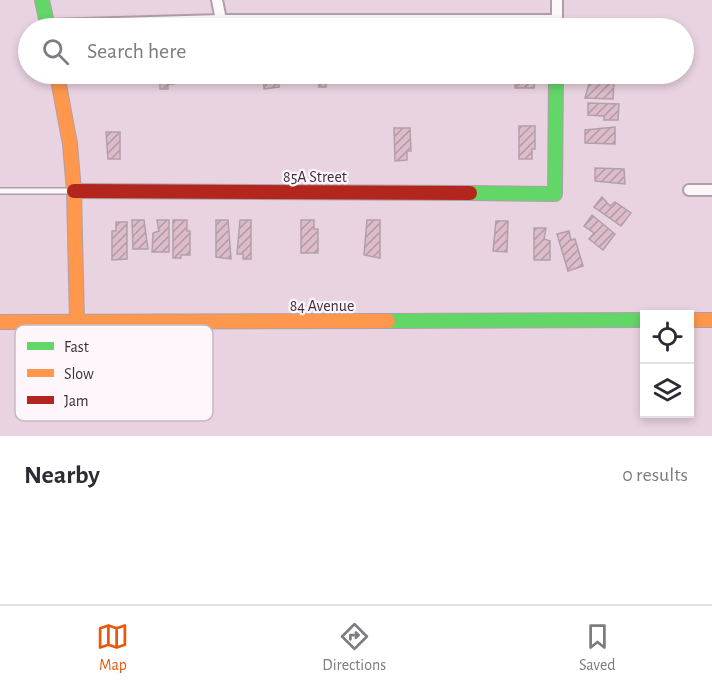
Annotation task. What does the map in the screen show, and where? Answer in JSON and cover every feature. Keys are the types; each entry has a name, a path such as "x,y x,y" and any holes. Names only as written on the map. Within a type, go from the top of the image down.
{"street":[{"path":"42,0 46,18"},
{"path":"217,0 221,18"},
{"path":"557,0 557,18"},
{"path":"59,84 70,144 74,191 77,322"},
{"name":"85A Street","path":"74,191 555,194 556,84"},
{"path":"690,190 712,190"},
{"name":"84 Avenue","path":"0,322 640,320"},
{"path":"694,320 712,320"}],"lane":[{"path":"0,191 74,191"}],"building":[{"path":"160,84 168,84 168,89 160,89"},
{"path":"264,84 279,84 279,87 264,89"},
{"path":"515,84 534,84 534,88 515,88"},
{"path":"589,84 614,84 613,99 585,98"},
{"path":"588,103 619,104 618,120 604,120 604,116 588,115"},
{"path":"519,126 535,126 535,149 532,149 532,159 519,159"},
{"path":"615,127 615,144 585,143 585,130"},
{"path":"394,128 410,128 411,151 407,151 407,160 395,161"},
{"path":"106,132 120,132 120,159 108,159"},
{"path":"595,168 624,169 625,184 595,181"},
{"path":"602,197 610,206 615,202 631,213 621,226 594,207"},
{"path":"592,215 615,234 603,250 589,239 594,233 584,226"},
{"path":"132,220 144,220 148,249 133,249"},
{"path":"157,220 169,220 169,252 152,252 153,233 159,231"},
{"path":"173,220 187,220 187,231 190,231 190,255 173,258"},
{"path":"216,220 228,220 231,259 216,257"},
{"path":"240,220 251,220 251,259 243,259 243,254 237,254"},
{"path":"301,220 314,220 314,229 318,229 318,253 301,253"},
{"path":"367,220 380,220 380,258 364,255"},
{"path":"496,221 508,221 507,252 493,251"},
{"path":"116,222 127,222 127,259 112,260 112,231 116,231"},
{"path":"534,228 546,228 544,239 550,241 550,260 534,260"},
{"path":"569,231 571,240 575,239 583,266 568,271 557,234"}],"traffic: fast":[{"path":"42,0 46,18"},
{"path":"470,193 555,194 556,84"},
{"path":"388,321 640,320"}],"traffic: slow":[{"path":"59,84 70,144 74,191 77,322"},
{"path":"694,320 712,320"},
{"path":"0,322 388,321"}],"traffic: jam":[{"path":"74,191 470,193"}]}
